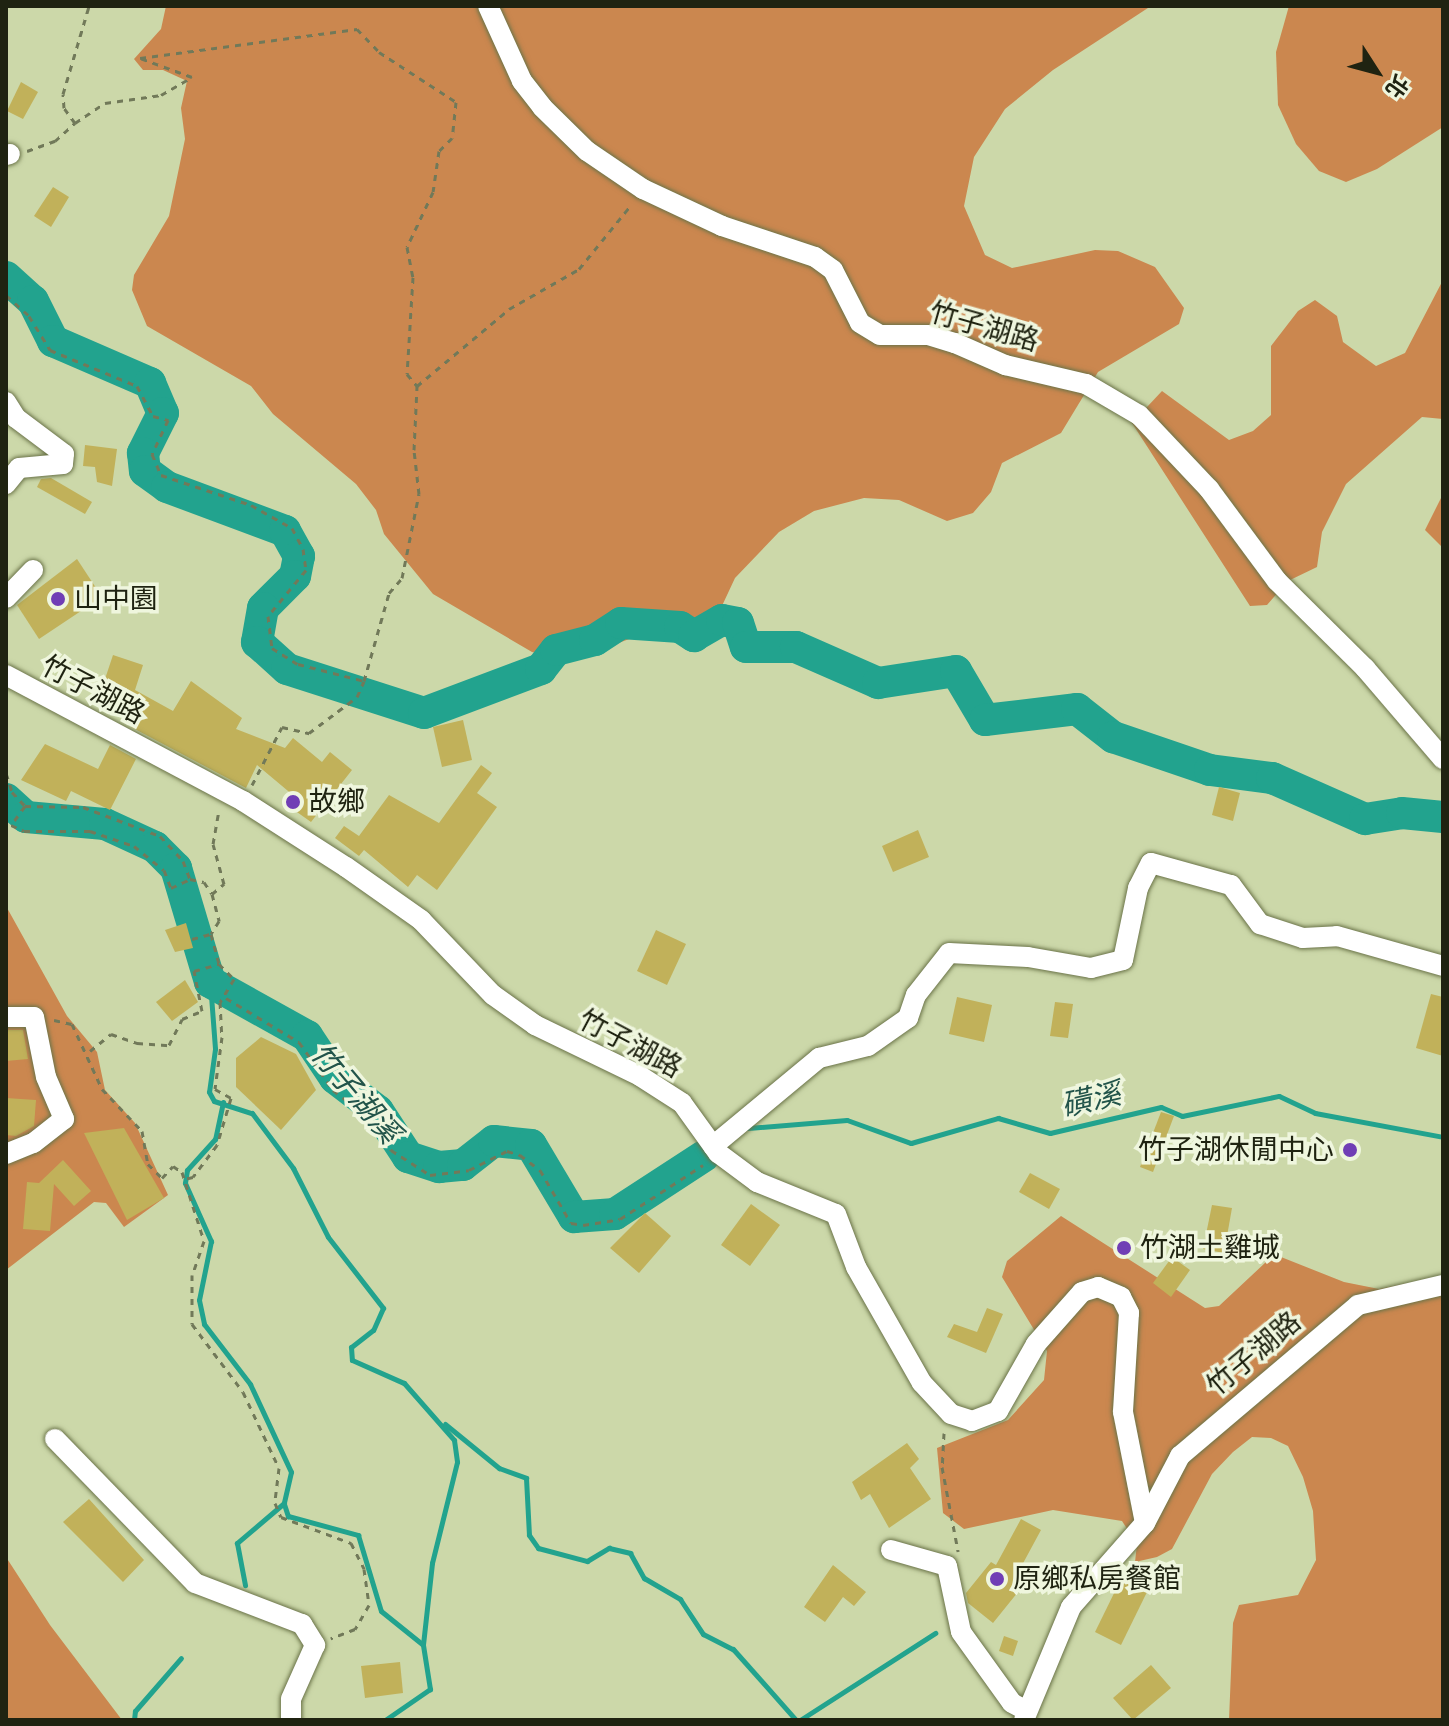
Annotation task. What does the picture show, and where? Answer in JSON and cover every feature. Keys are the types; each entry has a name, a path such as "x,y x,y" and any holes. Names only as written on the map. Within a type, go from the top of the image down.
{"street":[{"name":"竹子湖路","path":"488,6 522,81 542,107 587,151 643,189 722,226 815,257 833,270 860,323 880,335 928,335 955,343 1005,365 1086,384 1139,415 1209,489 1277,581 1365,668 1443,759"},
{"path":"6,402 16,418 64,454 63,464 19,468 6,484"},
{"path":"6,598 33,570"},
{"name":"竹子湖路","path":"6,675 243,801 421,920 493,995 535,1025 640,1076 682,1103 716,1150 757,1182 836,1214 856,1267 936,1403"},
{"path":"716,1150 819,1058 868,1046 908,1018 916,995 949,953 1028,957 1091,968 1123,960 1138,888 1151,863 1231,885 1260,924 1303,938 1337,936 1443,966"},
{"path":"6,1017 34,1017 46,1077 64,1119 33,1143 6,1154"},
{"name":"竹子湖路","path":"1024,1715 1071,1607 1145,1523 1180,1456 1309,1343 1358,1305 1443,1285"},
{"path":"936,1403 972,1421 998,1411 1036,1344 1082,1292 1108,1290 1121,1297 1129,1313 1123,1412 1145,1523"},
{"path":"55,1439 195,1583 302,1624 315,1645 291,1699 291,1720"},
{"path":"891,1550 947,1566 961,1632 1024,1715"}],"path":[{"path":"75,123 64,108 63,94 89,6"},
{"path":"8,155 55,141 105,103 161,95 192,77 140,58 357,29 379,52 456,102 452,138 439,151 433,192 407,247 413,277 407,374 417,386 414,450 419,494 402,578 389,593 357,697 336,707 309,733 282,727 243,801"},
{"path":"417,386 509,309 579,269 643,189"},
{"path":"6,295 29,316 50,350 137,386 153,416 168,420 152,454 161,475 281,519 303,549 306,570 268,616 272,648 298,664 364,681"},
{"path":"6,773 12,792 25,806 83,807 160,836 183,861 190,879"},
{"path":"212,894 224,884 225,872 213,844 220,818 217,787"},
{"path":"25,806 11,825 24,831 90,831 134,846 164,870 171,888 190,879 204,882 212,894 219,921 211,934 192,939"},
{"path":"184,1179 193,1177 217,1145 231,1098 215,1089 222,1037 220,1002 226,998 234,979 219,964 211,934"},
{"path":"89,1051 111,1034 137,1043 169,1045 182,1019 202,1011 194,971 219,964"},
{"path":"226,998 299,1042 333,1090 371,1119 391,1150 415,1169 450,1176 492,1155 520,1155 540,1170 571,1223 620,1219 716,1150"},
{"path":"34,1017 72,1024 89,1051 102,1089 142,1131 148,1164 162,1178 173,1166 184,1179 204,1241 192,1275 192,1324 243,1392 279,1468 275,1503 281,1517 351,1543 364,1569 369,1605 355,1629 315,1645"},
{"path":"936,1403 931,1419 944,1432 947,1503 960,1546 947,1566"}],"shaded area":[{"path":"166,6 1151,6 1053,70 1005,109 974,157 964,206 985,255 1012,268 1095,250 1118,251 1155,267 1184,308 1179,324 1098,372 1061,433 1002,463 991,492 973,513 947,521 899,500 864,498 814,511 779,532 735,578 721,608 701,624 632,638 572,660 532,652 433,594 384,534 376,510 356,484 273,414 251,386 147,326 132,290 134,275 169,216 185,139 181,108 187,81 163,70 143,70 134,59 161,29"},
{"path":"1289,6 1443,6 1443,127 1377,169 1346,182 1319,171 1296,144 1278,105 1276,52"},
{"path":"1443,280 1443,419 1422,417 1346,484 1322,532 1317,567 1288,581 1267,605 1250,606 1132,423 1162,391 1229,440 1253,431 1271,415 1271,346 1298,311 1315,300 1337,316 1343,342 1376,366 1405,353"},
{"path":"1443,494 1443,548 1425,530"},
{"path":"6,906 67,1016 97,1052 105,1090 135,1123 168,1195 124,1227 106,1203 94,1202 6,1270"},
{"path":"1061,1216 1205,1308 1219,1306 1266,1262 1281,1257 1344,1282 1379,1289 1408,1283 1443,1296 1443,1720 1229,1720 1233,1623 1239,1605 1298,1595 1316,1560 1313,1511 1303,1477 1288,1446 1271,1438 1252,1437 1233,1452 1212,1474 1172,1549 1157,1557 1135,1562 1137,1544 1122,1521 1053,1510 964,1529 943,1513 937,1448 1008,1420 1044,1380 1047,1351 1002,1277 1007,1261"},
{"path":"6,1557 50,1625 122,1720 6,1720"}],"building":[{"path":"21,82 38,92 23,119 7,111"},
{"path":"53,187 69,197 51,227 34,216"},
{"path":"85,445 117,449 112,486 97,482 95,467 83,466"},
{"path":"51,478 92,502 85,514 37,487 41,479"},
{"name":"山中園","path":"77,559 102,597 39,639 17,605"},
{"path":"113,655 143,665 135,690 173,711 191,681 242,718 236,729 285,748 293,738 322,762 330,752 352,770 311,822 287,805 294,796 257,765 246,788 131,727 141,711 99,697"},
{"path":"463,720 472,760 442,767 433,727"},
{"path":"45,744 98,769 110,745 136,759 110,810 71,791 66,801 21,780"},
{"path":"481,765 492,773 477,793 497,807 437,890 417,875 408,887 364,850 359,856 335,838 344,826 359,836 389,795 439,823"},
{"path":"1219,787 1240,793 1233,821 1212,815"},
{"path":"918,830 929,857 893,872 882,846"},
{"path":"186,923 193,948 175,952 165,930"},
{"path":"656,930 686,944 667,985 637,971"},
{"path":"185,980 198,1002 172,1021 156,1002"},
{"path":"1431,994 1443,997 1443,1056 1416,1048"},
{"path":"957,997 992,1005 984,1042 949,1034"},
{"path":"1055,1002 1073,1004 1068,1038 1050,1036"},
{"path":"6,1030 23,1030 28,1059 6,1061"},
{"path":"261,1037 296,1054 316,1090 281,1130 236,1087 236,1058"},
{"path":"6,1098 36,1100 34,1126 16,1136 6,1135"},
{"path":"1161,1112 1174,1116 1153,1172 1140,1167"},
{"path":"124,1128 164,1198 127,1220 84,1133"},
{"path":"63,1160 91,1191 74,1206 54,1184 50,1231 23,1229 27,1182 39,1183"},
{"path":"1030,1173 1060,1189 1049,1209 1019,1192"},
{"path":"751,1204 780,1225 750,1266 721,1245"},
{"path":"1212,1205 1232,1208 1224,1253 1203,1249"},
{"path":"645,1213 671,1236 639,1273 610,1248"},
{"path":"1172,1257 1190,1270 1171,1297 1153,1283"},
{"path":"987,1308 1003,1314 986,1353 947,1337 954,1324 977,1332"},
{"path":"907,1443 919,1459 910,1468 931,1499 889,1528 870,1494 861,1500 852,1482"},
{"path":"89,1499 144,1560 123,1582 63,1522"},
{"path":"1021,1519 1041,1530 1014,1580 1022,1587 993,1623 968,1603 966,1593 991,1562 996,1565"},
{"path":"833,1565 866,1592 854,1606 843,1597 825,1622 804,1607"},
{"path":"1122,1577 1148,1590 1121,1645 1095,1632"},
{"path":"1004,1636 1018,1641 1013,1656 999,1651"},
{"path":"400,1662 403,1693 365,1698 361,1666"},
{"path":"1151,1665 1171,1688 1133,1720 1113,1698"}],"waterway":[{"path":"6,277 33,301 53,341 150,383 163,413 143,453 145,471 167,487 285,531 299,556 295,576 263,608 257,642 287,669 424,713 541,669 556,650 595,640 621,623 680,627 694,636 722,620 738,623 746,647 796,647 878,683 956,671 985,720 1077,709 1113,737 1210,770 1272,778 1365,819 1402,813 1443,817"},
{"name":"竹子湖溪","path":"6,799 26,817 105,824 155,847 176,868 210,982 307,1036 335,1078 378,1111 408,1157 439,1167 463,1165 494,1141 531,1145 574,1217 615,1214 704,1156"},
{"path":"210,982 215,1049 209,1092 214,1101 252,1113 293,1168 328,1237 383,1308 373,1330 351,1347 352,1360 404,1383 454,1440 457,1462 432,1563 423,1645 430,1689 385,1720"},
{"name":"磺溪","path":"748,1128 847,1120 911,1143 998,1118 1050,1133 1161,1107 1182,1116 1279,1096 1315,1113 1443,1137"},
{"path":"223,1102 215,1139 187,1170 185,1183 211,1241 199,1300 204,1324 250,1384 291,1472 284,1503 237,1543 245,1585"},
{"path":"445,1424 499,1468 526,1478 529,1535 538,1548 587,1561 609,1548 630,1553 644,1578 680,1599 703,1634 733,1649 796,1720"},
{"path":"284,1504 288,1516 358,1535 381,1611 422,1644"},
{"path":"800,1720 935,1633"},
{"path":"134,1720 135,1711 181,1658"}],"place":[{"name":"山中園","path":"58,599"},
{"name":"故鄉","path":"293,802"},
{"name":"竹子湖休閒中心","path":"1350,1150"},
{"name":"竹湖土雞城","path":"1124,1248"},
{"name":"原鄉私房餐館","path":"997,1579"}]}
